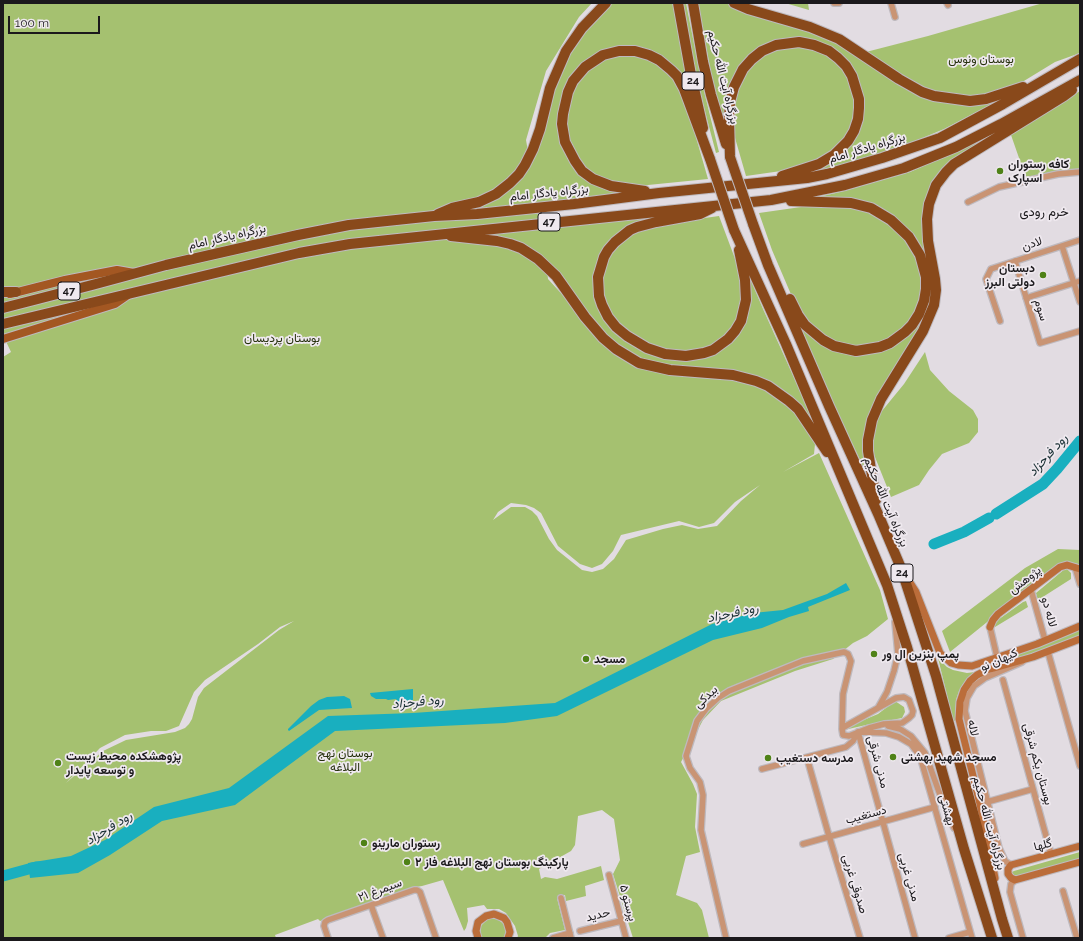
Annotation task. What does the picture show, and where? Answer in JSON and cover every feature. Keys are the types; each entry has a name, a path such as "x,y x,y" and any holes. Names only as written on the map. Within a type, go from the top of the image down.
{"highway":[{"path":"434,216 452,208 479,202 496,194 519,174 533,149 540,129 550,88 566,51 582,28 606,3"},
{"name":"24","path":"678,3 689,63 710,159 734,230 786,344 887,585 907,647 964,849 992,938"},
{"name":"بزرگراه آیت الله حکیم","path":"693,3 711,95 730,157 768,265 829,406 879,516 900,568 936,676 1008,938"},
{"path":"734,3 839,39 899,79 922,92 934,96 970,101 1036,84"},
{"path":"730,157 730,102 738,79 747,64 769,47 790,42 807,43 829,51 846,66 856,87 859,108 854,131 842,148 826,160 808,168 766,182"},
{"path":"659,193 600,183 582,170 568,151 562,124 565,102 573,81 590,62 603,55 626,50 649,55 664,63 677,76 684,89 710,159"},
{"name":"بزرگراه یادگار امام","path":"3,308 166,264 349,225 574,204 659,193 807,178 827,174 930,142 1003,104 1080,59"},
{"name":"47","path":"3,324 299,253 350,244 771,200 845,185 897,170 969,141 1080,80"},
{"path":"879,516 868,451 870,430 876,410 924,331 934,305 936,290 935,279 928,241 926,219 929,204 936,186 954,164 1064,96 1080,83"},
{"path":"768,265 805,325 822,340 843,349 856,351 871,349 880,347 895,340 912,325 924,302 926,277 920,255 909,237 891,220 870,208 851,203 771,200"},
{"path":"717,205 700,214 637,227 630,230 615,242 604,257 598,276 599,296 608,317 616,327 636,342 647,348 665,354 696,355 720,346 735,331 741,321 746,300 745,280 734,230"},
{"path":"439,234 503,242 516,246 531,254 556,276 585,317 603,338 616,349 639,363 670,370 733,375 768,386 798,409 842,476"},
{"path":"3,292 16,292"}],"main road":[{"path":"3,296 65,280 117,270 135,273"},
{"path":"3,338 115,304 133,292"},
{"name":"پژوهش","path":"990,627 998,614 1031,590 1060,566 1067,565 1077,568"},
{"path":"900,568 916,592 936,646 940,653 951,663 972,666 1080,626"},
{"name":"لاله","path":"1002,919 993,865 980,804 959,719 960,702 964,690 970,681 977,675 1080,640"},
{"name":"گلها","path":"1011,865 1080,846"},
{"path":"1011,865 1008,869 1008,874 1011,878 1016,880 1080,862"},
{"path":"476,937 478,922 486,916 494,914 504,918 507,922 510,932 508,938"}],"street":[{"path":"891,3 895,17"},
{"path":"968,202 999,187 1058,174 1080,172"},
{"name":"لادن","path":"1000,321 986,279 991,269 1080,240"},
{"path":"1062,246 1077,282 1080,302"},
{"name":"سوم","path":"1015,261 1040,343 1080,330"},
{"path":"1026,298 1077,282"},
{"path":"1077,568 1080,584"},
{"path":"878,708 887,692 898,654 894,618 887,585"},
{"name":"لاله دو","path":"1031,590 1045,640"},
{"path":"990,627 997,657"},
{"name":"بیدکی","path":"726,938 701,830 703,795 700,782 690,768 686,756 697,721 706,709 718,698 729,691 804,661 844,652 849,656 851,661 843,694 842,729"},
{"path":"1048,652 1080,766"},
{"name":"کیهان نو","path":"1011,865 1005,861 1001,855 965,712 967,698 974,686 980,681 1032,657"},
{"name":"بوستان یکم شرقی","path":"1003,680 1051,854"},
{"path":"762,769 846,747 853,741 858,732 884,724 899,724 906,721 912,715 913,711 911,703 907,698 900,698 878,708 842,729"},
{"path":"884,724 900,729 908,734 925,753 943,803 964,849"},
{"name":"بهشتی","path":"842,729 842,734 845,736 858,732 893,735 906,740 918,753 923,763 971,935"},
{"name":"مدنی شرقی","path":"858,732 882,822"},
{"name":"صدوقی غربی","path":"807,758 860,938"},
{"path":"987,802 1033,789"},
{"name":"دستغیب","path":"803,844 935,808"},
{"name":"مدنی غربی","path":"882,822 915,938"},
{"name":"پرستو ۵","path":"609,875 626,938"},
{"path":"1016,880 1011,884 1010,892 1023,938"},
{"name":"سیمرغ ۲۱","path":"328,938 324,926 325,922 414,890 420,892 436,938"},
{"path":"1063,891 1076,938"},
{"path":"553,938 571,935 561,898"},
{"path":"371,905 383,938"},
{"name":"حدید","path":"580,931 622,921"},
{"path":"950,938 971,935"}],"green space":[{"name":"بوستان پردیسان","path":"3,3 592,3 579,17 546,71 526,140 530,163 537,151 544,131 557,81 568,55 585,29 611,3 673,3 685,67 696,114 685,82 679,73 671,65 654,53 626,47 610,49 596,54 589,59 572,76 563,95 559,115 559,125 563,146 566,155 576,170 592,183 611,190 633,193 536,203 540,228 701,211 637,224 613,239 604,250 595,274 595,295 602,313 609,323 626,340 648,352 682,359 710,354 726,345 741,328 746,319 750,301 749,288 742,259 823,442 810,420 796,403 776,387 760,379 741,373 658,365 633,356 604,335 593,323 558,273 546,261 548,279 569,302 597,338 612,350 637,365 655,371 724,377 740,380 772,393 787,404 808,430 815,444 814,454 783,472 819,453 880,590 888,619 867,636 853,643 833,659 795,671 721,701 703,720 681,762 697,794 695,827 700,852 686,856 676,895 697,903 702,910 709,938 633,938 613,874 620,860 614,819 602,810 578,816 575,845 571,851 539,869 541,879 545,877 557,879 601,866 604,880 585,886 586,896 566,901 565,895 557,898 565,930 550,933 545,938 517,938 518,936 515,926 506,913 499,909 487,909 484,905 467,908 468,921 464,931 443,880 416,887 320,921 318,919 275,935 276,938 3,938 3,357 11,352 3,335","holes":["760,485 741,501 717,526 698,529 682,525 626,540 614,559 603,569 592,572 582,570 557,550 549,539 537,516 525,507 511,507 493,520 498,512 511,503 526,505 534,508 541,513 558,546 580,564 592,568 602,564 613,551 621,535 679,521 699,527 714,523 735,502","294,621 279,630 204,688 198,697 192,719 185,728 175,732 126,740 103,751 66,783 100,748 125,735 151,731 166,731 179,726 194,692 205,680 280,627"]},
{"path":"683,3 686,3 701,79 719,152 716,153 691,55"},
{"path":"698,3 727,3 824,36 943,102 1015,92 944,129 896,149 842,166 799,174 855,136 856,76 804,39 745,61 726,131 712,78"},
{"path":"785,3 808,3 809,10"},
{"name":"بوستان ونوس","path":"1043,3 1080,3 1080,53 1055,62 1019,84 974,98 927,91 866,52 928,36"},
{"path":"786,46 808,47 829,56 844,70 854,92 855,113 850,130 839,147 820,159 788,170 746,176 733,131 732,113 737,89 749,68 764,55"},
{"path":"622,54 642,57 660,64 676,80 689,113 708,179 638,186 604,181 585,167 574,154 568,140 566,125 572,93 581,77 601,60"},
{"path":"1080,91 1080,169 1055,171 1026,178 1011,135"},
{"path":"1015,121 967,152 929,194 932,288 928,314 876,404 868,477 794,317 844,352 903,339 929,280 890,215 810,199 910,172 969,146"},
{"path":"840,204 870,211 897,230 914,252 920,268 923,286 920,303 911,322 885,342 862,347 839,344 814,329 793,299 772,250 759,213 801,207"},
{"path":"719,216 740,272 743,291 741,310 735,324 726,336 711,346 693,352 666,350 653,346 637,338 620,324 611,314 606,304 602,287 604,266 615,248 634,232 669,223"},
{"path":"925,352 930,370 949,391 973,410 978,419 978,432 969,443 942,454 919,485 891,497 871,447 877,417 904,384"},
{"path":"1058,549 1080,550 1080,565 1059,564 950,652 942,631 1025,568"},
{"path":"1066,568 1071,573 1071,579 1038,600 1036,593"},
{"path":"1026,601 1028,607 995,627 995,622"},
{"path":"1080,630 1080,636 1014,660 998,663 999,661"},
{"path":"938,658 947,667 953,670 967,673 975,672 963,684 959,691 956,700 955,721 953,720"},
{"path":"895,701 904,707 905,712 902,718 844,730 847,727 878,714"},
{"path":"1080,852 1080,860 1016,878 1011,875 1014,871"},
{"path":"489,918 497,919 504,924 506,932 504,938 482,938 480,934 481,926"}],"water":[{"path":"846,583 850,590 808,607 809,611 762,628 713,640 557,716 505,723 335,731 235,805 162,821 110,855 78,873 30,878 28,863 71,856 105,840 154,807 229,788 328,716 413,713 555,703 712,624 753,613 783,610 827,594"},
{"path":"413,689 413,700 398,702 396,699 376,699 371,696 370,693"},
{"path":"344,696 350,699 352,708 319,710 289,731 288,730 311,706 319,700 327,697"}],"waterway":[{"name":"رود فرحزاد","path":"996,514 1043,484 1080,441"},
{"name":"رود فرحزاد","path":"934,544 964,532 989,518"},
{"name":"رود فرحزاد","path":"3,876 36,867 43,867"}],"place":[{"name":"کافه رستوران اسپارک","path":"1000,171"},
{"name":"دبستان دولتی البرز","path":"1043,275"},
{"name":"پمپ بنزین ال ور","path":"874,654"},
{"name":"مسجد","path":"586,659"},
{"name":"مسجد شهید بهشتی","path":"893,757"},
{"name":"مدرسه دستغیب","path":"768,758"},
{"name":"پژوهشکده محیط زیست و توسعه پایدار","path":"58,763"},
{"name":"رستوران مارینو","path":"364,843"},
{"name":"پارکینگ بوستان نهج البلاغه فاز ۲","path":"407,862"}],"district":[{"name":"خرم رودی","path":"1044,212"}],"park label":[{"name":"بوستان نهج البلاغه","path":"345,760"}]}
